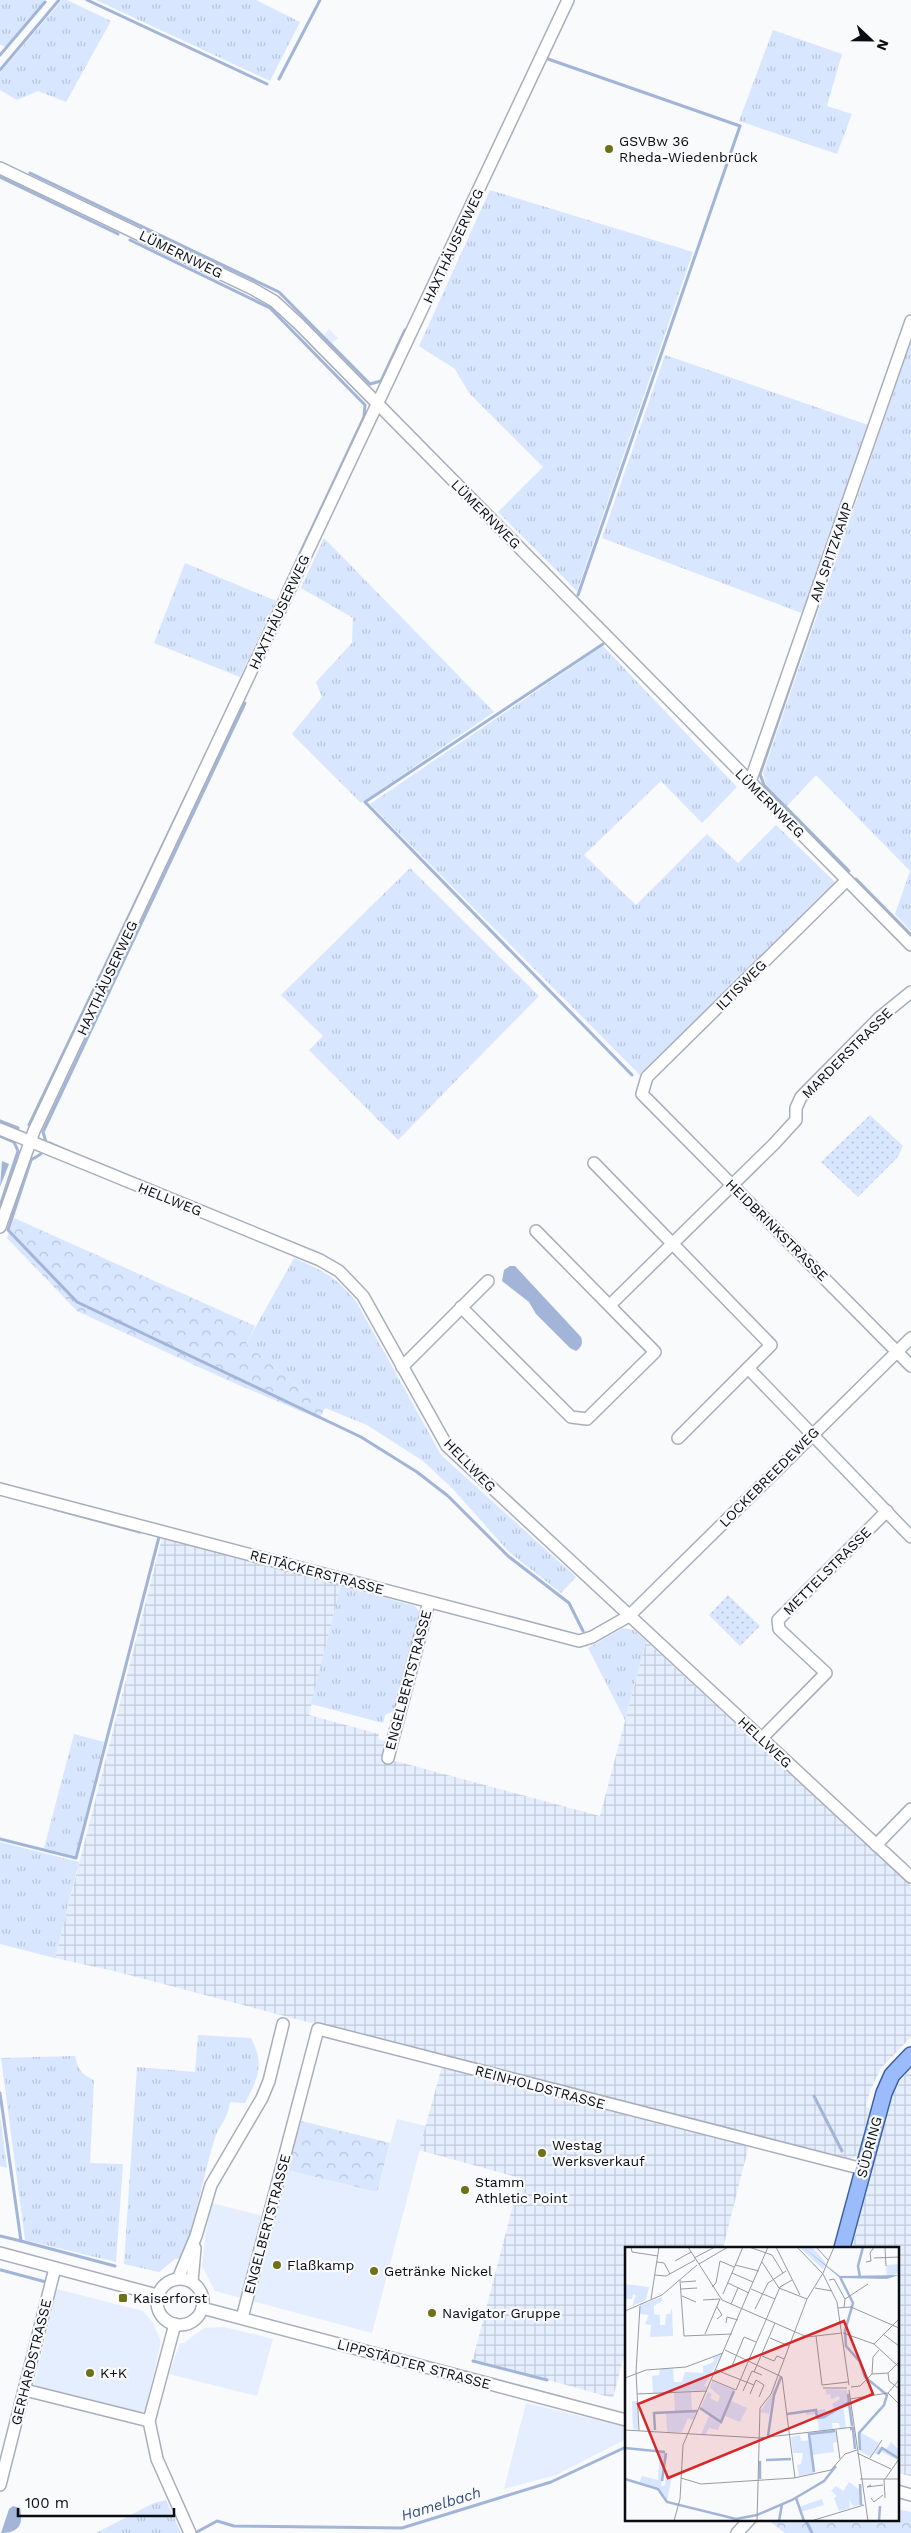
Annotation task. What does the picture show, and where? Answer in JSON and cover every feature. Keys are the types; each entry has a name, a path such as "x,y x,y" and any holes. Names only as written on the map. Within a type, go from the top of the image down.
{"main road":[{"name":"SÜDRING","path":"842,2247 884,2093 892,2075 911,2055"}],"street":[{"name":"HAXTHÄUSERWEG","path":"0,1227 30,1142 568,0"},
{"name":"LÜMERNWEG","path":"0,168 253,289 274,301 299,324 911,945"},
{"name":"AM SPITZKAMP","path":"750,782 911,322"},
{"name":"ILTISWEG","path":"642,1094 647,1076 847,880"},
{"name":"MARDERSTRASSE","path":"610,1305 774,1144 796,1120 796,1108 801,1097 879,1018 911,992"},
{"name":"HEIDBRINKSTRASSE","path":"642,1094 911,1366"},
{"name":"HELLWEG","path":"0,1129 320,1260 339,1271 363,1296 447,1446 911,1877"},
{"path":"594,1163 770,1345 678,1438"},
{"path":"461,1308 571,1417 587,1418 630,1378 655,1352 536,1231"},
{"path":"402,1366 488,1280"},
{"name":"LOCKEBREEDEWEG","path":"628,1616 911,1338"},
{"path":"748,1368 911,1537"},
{"name":"REITÄCKERSTRASSE","path":"0,1488 579,1641 592,1638 628,1616"},
{"name":"METTELSTRASSE","path":"762,1738 826,1673 779,1628 778,1620 887,1511"},
{"name":"ENGELBERTSTRASSE","path":"388,1758 429,1602"},
{"path":"876,1844 911,1809"},
{"path":"178,2279 196,2236 211,2185 262,2098 269,2081 283,2024"},
{"name":"REINHOLDSTRASSE","path":"292,2130 318,2029 863,2169"},
{"name":"ENGELBERTSTRASSE","path":"242,2318 292,2130"},
{"path":"192,2282 196,2236"},
{"path":"0,2253 158,2295"},
{"name":"GERHARDSTRASSE","path":"0,2485 55,2268"},
{"path":"178,2279 192,2282 201,2293 202,2308 191,2321 175,2324 166,2320 160,2313 157,2305 158,2295 165,2284 178,2279"},
{"name":"LIPPSTÄDTER STRASSE","path":"202,2308 625,2420"},
{"path":"175,2324 149,2421 157,2459 189,2530"},
{"path":"25,2390 149,2421"},
{"path":"898,2491 911,2495"},
{"path":"737,2533 749,2520"}],"shaded area":[{"path":"329,329 338,338 332,343 324,335"},
{"path":"2,1161 9,1164 0,1187"},
{"path":"510,1266 515,1266 581,1337 582,1345 576,1351 570,1348 536,1314 529,1302 502,1281 504,1270"},
{"path":"162,1538 341,1586 309,1715 379,1734 378,1739 388,1742 384,1758 600,1816 646,1641 911,1886 911,2037 881,2068 870,2091 866,2107 870,2109 858,2155 850,2159 444,2058 118,1972 55,1958"},
{"path":"442,2066 749,2145 723,2247 625,2247 625,2352 613,2398 473,2359 520,2178 419,2150"},
{"path":"911,2068 911,2476 898,2473 898,2247 852,2247 890,2102 900,2081"},
{"path":"397,2119 426,2126 372,2333 215,2291 202,2266 206,2231 212,2203 275,2219 287,2170 377,2192"},
{"path":"57,2289 143,2311 153,2323 161,2342 145,2411 138,2413 34,2385"},
{"path":"224,2327 273,2339 257,2396 169,2374 180,2343 184,2343 204,2328"},
{"path":"526,2403 625,2427 625,2440 556,2475 504,2489"},
{"path":"13,2506 20,2508 20,2523 16,2530 1,2533 9,2509"}],"green space":[{"path":"0,0 45,0 5,47 0,44"},
{"path":"62,0 67,0 111,21 66,102 38,91 17,100 0,90 0,73"},
{"path":"96,0 256,0 300,22 270,81"},
{"path":"773,30 842,54 827,106 852,114 837,154 739,121"},
{"path":"490,190 693,252 577,591 498,512 543,467 469,393 455,369 419,346"},
{"path":"911,341 911,931 895,914 910,871 816,775 787,806 766,784 763,773"},
{"path":"665,355 871,426 807,615 602,538"},
{"path":"324,538 494,712 361,803 292,734 322,697 316,682 352,643 353,618 301,588"},
{"path":"185,563 276,601 240,677 154,643"},
{"path":"603,646 737,787 702,823 661,781 584,855 636,905 707,834 738,863 776,825 837,884 647,1071 640,1075 370,804"},
{"path":"410,868 539,996 398,1140 309,1050 323,1036 281,995"},
{"path":"870,1115 903,1146 898,1157 858,1197 821,1162"},
{"path":"14,1218 255,1326 246,1344 325,1408 319,1419 225,1379 77,1311 7,1238"},
{"path":"294,1258 336,1281 357,1303 441,1455 576,1577 561,1593 509,1552 452,1488 423,1461 367,1425 325,1408 246,1344"},
{"path":"341,1586 415,1606 421,1615 397,1710 385,1715 383,1723 311,1704"},
{"path":"728,1595 760,1626 740,1646 709,1615"},
{"path":"623,1628 634,1630 646,1641 625,1720 588,1648"},
{"path":"74,1734 104,1742 75,1856 44,1848"},
{"path":"0,1842 79,1862 55,1958 0,1944"},
{"path":"198,2035 251,2038 259,2063 256,2078 245,2103 230,2102 227,2114 216,2136 182,2258 175,2259 159,2272 124,2264 137,2067 195,2072"},
{"path":"75,2056 81,2071 94,2080 90,2163 123,2164 116,2262 25,2240 1,2058"},
{"path":"0,2115 7,2168 0,2166"},
{"path":"301,2121 390,2143 377,2192 287,2170"},
{"path":"166,2500 181,2533 96,2533 154,2503"},
{"path":"898,2509 911,2512 911,2533 785,2533 768,2520 898,2520"}],"waterway":[{"path":"0,70 59,0"},
{"path":"87,0 267,84"},
{"path":"279,79 320,0"},
{"path":"0,55 45,2"},
{"path":"548,59 740,126 578,595"},
{"path":"30,173 279,292 370,384 381,381 405,330"},
{"path":"0,177 118,234"},
{"path":"130,240 270,308 365,405 364,417 282,592"},
{"path":"826,581 760,774 764,785 849,871"},
{"path":"603,644 365,802 632,1075"},
{"path":"46,1142 43,1132 245,703"},
{"path":"29,1125 188,792"},
{"path":"856,879 911,935"},
{"path":"0,1121 18,1128"},
{"path":"0,1136 14,1142 18,1151 0,1206"},
{"path":"50,1143 70,1152"},
{"path":"41,1154 31,1160 8,1230 77,1302 361,1437 417,1472 448,1496 508,1556 569,1603 583,1631"},
{"path":"54,1509 140,1532"},
{"path":"0,1839 76,1858 159,1537"},
{"path":"0,2093 21,2241 115,2266"},
{"path":"814,2096 842,2151"},
{"path":"0,2236 21,2241"},
{"path":"1,2270 46,2282"},
{"path":"473,2361 547,2380"},
{"name":"Hamelbach","path":"195,2533 217,2521 234,2526 402,2528 551,2482 625,2447"},
{"name":"Hamelbach","path":"806,2520 812,2533"}],"place":[{"name":"GSVBw 36 Rheda-Wiedenbrück","path":"609,149"},
{"name":"Westag Werksverkauf","path":"542,2153"},
{"name":"Stamm Athletic Point","path":"465,2190"},
{"name":"Flaßkamp","path":"277,2265"},
{"name":"Getränke Nickel","path":"374,2271"},
{"name":"Kaiserforst","path":"123,2298"},
{"name":"Navigator Gruppe","path":"432,2313"},
{"name":"K+K","path":"90,2373"}]}
